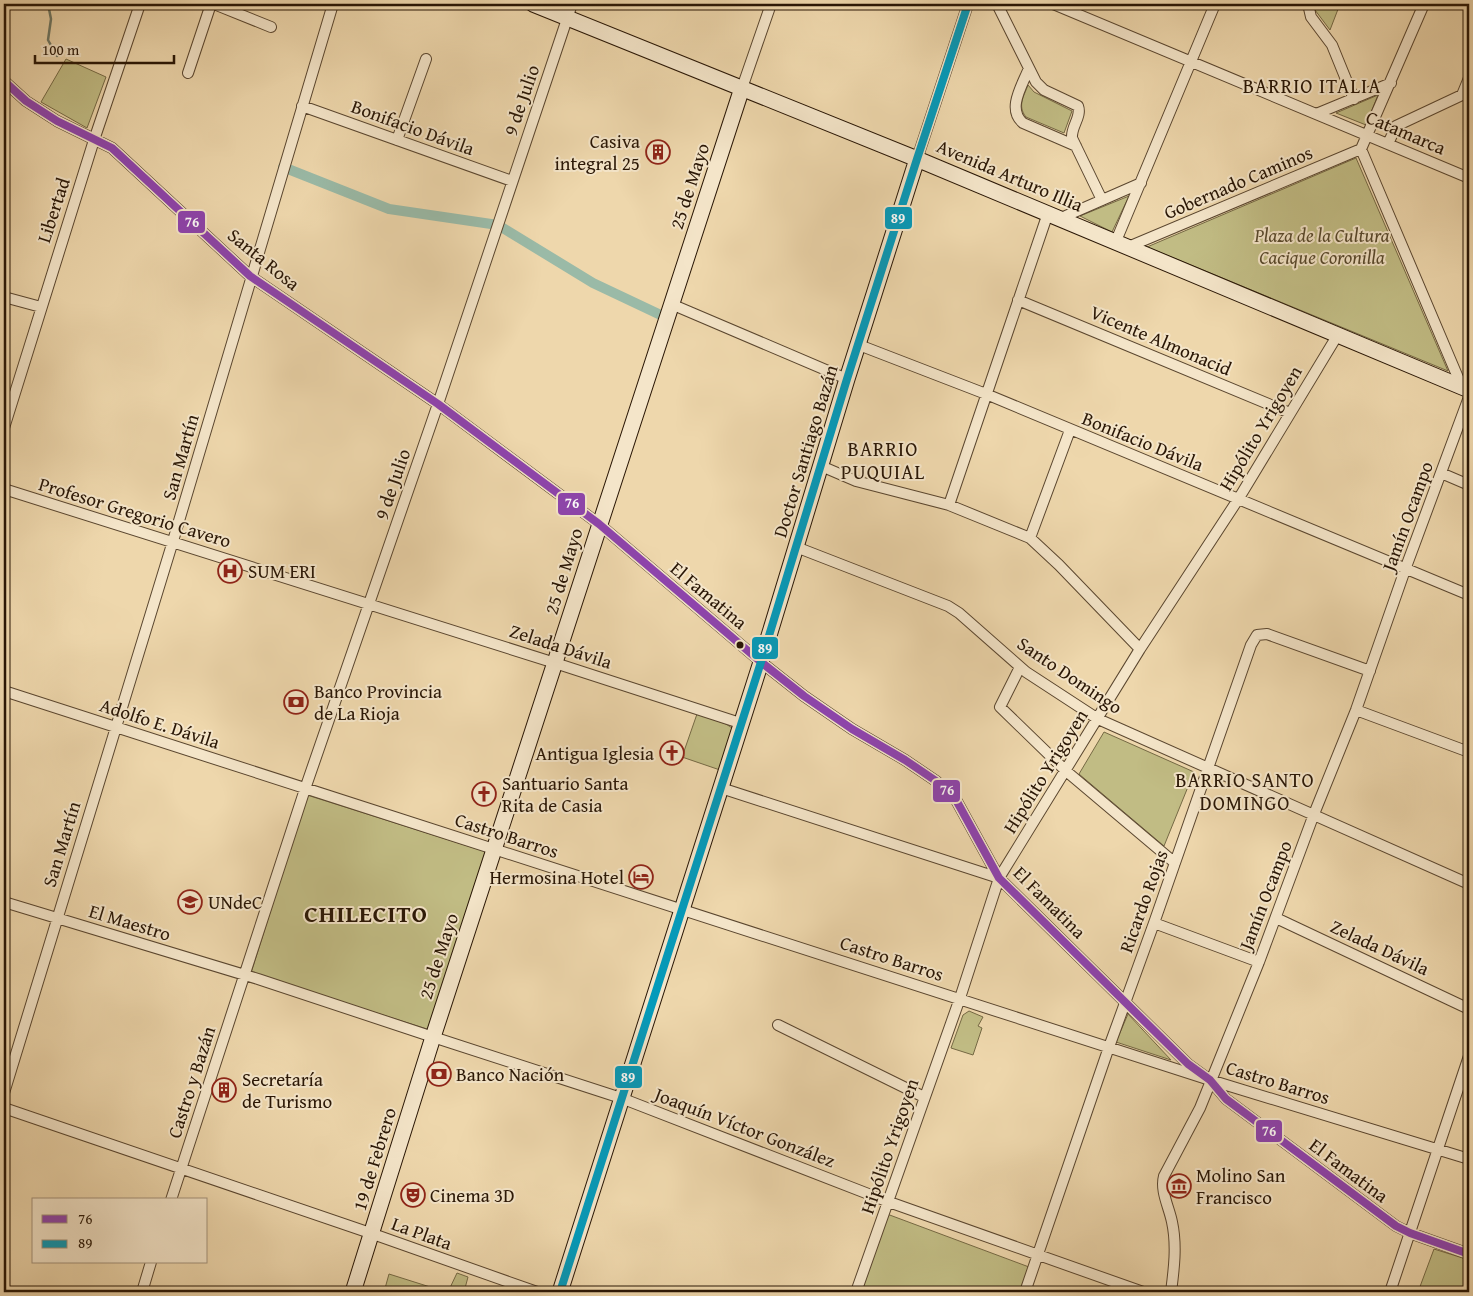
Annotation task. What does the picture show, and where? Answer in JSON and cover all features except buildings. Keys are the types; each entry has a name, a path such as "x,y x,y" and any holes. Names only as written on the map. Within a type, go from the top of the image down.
{"main road":[{"name":"Avenida Arturo Illia","path":"533,4 570,11 742,88 1122,244 1467,391"},
{"name":"25 de Mayo","path":"432,1037 742,88"},
{"name":"Doctor Santiago Bazán","path":"560,1292 761,662 917,159"},
{"name":"19 de Febrero","path":"353,1292 432,1037"}],"street":[{"name":"Libertad","path":"4,428 40,307 140,4"},
{"path":"188,73 212,4 271,27"},
{"name":"San Martín","path":"4,1093 56,918 173,542 250,276 333,4"},
{"name":"25 de Mayo","path":"742,88 771,4"},
{"name":"Doctor Santiago Bazán","path":"917,159 968,4"},
{"path":"997,4 1036,82 1044,90 1078,106 1079,114 1072,134 1102,200"},
{"name":"Catamarca","path":"1053,4 1469,178"},
{"path":"1122,244 1141,183 1215,4"},
{"path":"1308,4 1311,16 1332,45 1354,99"},
{"path":"1424,4 1361,149 1467,391"},
{"name":"9 de Julio","path":"246,975 305,789 370,604 570,11"},
{"path":"398,140 426,59"},
{"path":"1029,68 1016,102 1015,111 1018,119 1023,123 1076,146"},
{"path":"1388,144 1396,126 1466,96 1469,78"},
{"name":"Santa Rosa","path":"4,81 26,101 117,153 250,276 438,404"},
{"path":"1316,114 1391,83"},
{"name":"Bonifacio Dávila","path":"302,106 512,181"},
{"name":"Gobernado Caminos","path":"1122,244 1361,149"},
{"path":"948,505 1018,300 1055,216 1102,200 1141,183"},
{"path":"4,297 40,307"},
{"name":"Vicente Almonacid","path":"1018,300 1290,413"},
{"path":"671,304 847,380"},
{"name":"Hipólito Yrigoyen","path":"856,1292 960,998 999,878 1140,649 1239,498 1337,336"},
{"name":"Bonifacio Dávila","path":"859,344 1239,498 1469,595"},
{"name":"Jamín Ocampo","path":"1171,1292 1174,1243 1172,1222 1162,1184 1164,1176 1200,1108 1276,918 1314,814 1356,710 1441,473 1467,391"},
{"name":"El Famatina","path":"438,404 599,524 761,662 804,696 936,781 955,798 999,878 1188,1064 1210,1080 1226,1099 1396,1226 1410,1233 1469,1254"},
{"path":"1030,538 1070,430"},
{"path":"821,466 856,481 948,505 1030,538 1059,565 1140,649"},
{"path":"1441,473 1469,485"},
{"name":"Profesor Gregorio Cavero","path":"4,489 370,604"},
{"name":"Santo Domingo","path":"796,547 948,606 959,613 1020,667 1098,719 1469,884"},
{"name":"Zelada Dávila","path":"370,604 740,723"},
{"name":"Ricardo Rojas","path":"1025,1292 1125,1001 1251,645 1257,635 1267,634 1370,671"},
{"path":"1020,667 1000,707 1066,770 1175,863"},
{"name":"Adolfo E. Dávila","path":"4,691 305,789"},
{"path":"1356,710 1469,752"},
{"path":"720,788 999,878"},
{"name":"Castro Barros","path":"305,789 494,848 1210,1080 1469,1159"},
{"name":"El Maestro","path":"4,902 246,975"},
{"name":"Zelada Dávila","path":"1276,918 1469,1009"},
{"path":"1154,923 1259,962"},
{"name":"Joaquín Víctor González","path":"246,975 621,1098 889,1202 1143,1292"},
{"name":"Castro y Bazán","path":"172,1198 246,975"},
{"path":"778,1025 924,1097"},
{"path":"1390,1292 1469,1056"},
{"name":"La Plata","path":"4,1108 537,1292"},
{"path":"142,1292 150,1264"}],"green space":[{"path":"1314,4 1340,4 1330,30 1315,10"},
{"path":"66,59 106,77 87,128 41,102"},
{"path":"1028,85 1034,92 1072,111 1064,133 1026,117 1023,113 1023,97"},
{"path":"1378,95 1366,125 1336,113"},
{"name":"Plaza de la Cultura Cacique Coronilla","path":"1356,158 1448,371 1147,247"},
{"path":"1129,196 1112,232 1080,216"},
{"path":"697,714 732,728 720,770 682,757"},
{"path":"1104,732 1194,772 1164,846 1079,774"},
{"path":"307,795 487,852 430,1030 251,973"},
{"path":"969,1011 983,1017 978,1026 982,1028 973,1055 951,1048 963,1015"},
{"path":"1128,1014 1171,1060 1116,1042"},
{"path":"887,1214 1029,1267 1021,1292 859,1292"},
{"path":"1434,1249 1469,1260 1469,1292 1418,1292"},
{"path":"457,1273 468,1277 464,1292 448,1292"},
{"path":"389,1274 446,1292 384,1292"}],"waterway":[{"path":"48,4 51,19 48,40 57,56"},
{"path":"283,167 389,209 498,225 593,283 667,318"}],"transit line":[{"name":"89","path":"560,1292 761,662 847,379 968,4"},
{"name":"76","path":"4,81 26,101 57,121 112,148 250,276 438,404 599,524 761,662 804,696 852,729 905,760 936,781 955,798 999,878 1188,1064 1210,1080 1226,1099 1396,1226 1410,1233 1469,1254"}],"place":[{"name":"Casiva integral 25","path":"658,152"},
{"name":"SUM ERI","path":"230,571"},
{"name":"Banco Provincia de La Rioja","path":"296,702"},
{"name":"Antigua Iglesia","path":"672,753"},
{"name":"Santuario Santa Rita de Casia","path":"484,794"},
{"name":"Hermosina Hotel","path":"641,877"},
{"name":"UNdeC","path":"190,902"},
{"name":"Banco Nación","path":"439,1074"},
{"name":"Secretaría de Turismo","path":"224,1090"},
{"name":"Molino San Francisco","path":"1179,1186"},
{"name":"Cinema 3D","path":"413,1195"}],"district":[{"name":"BARRIO ITALIA","path":"1312,86"},
{"name":"BARRIO PUQUIAL","path":"883,460"},
{"name":"BARRIO SANTO DOMINGO","path":"1245,792"},
{"name":"CHILECITO","path":"366,914"}]}
